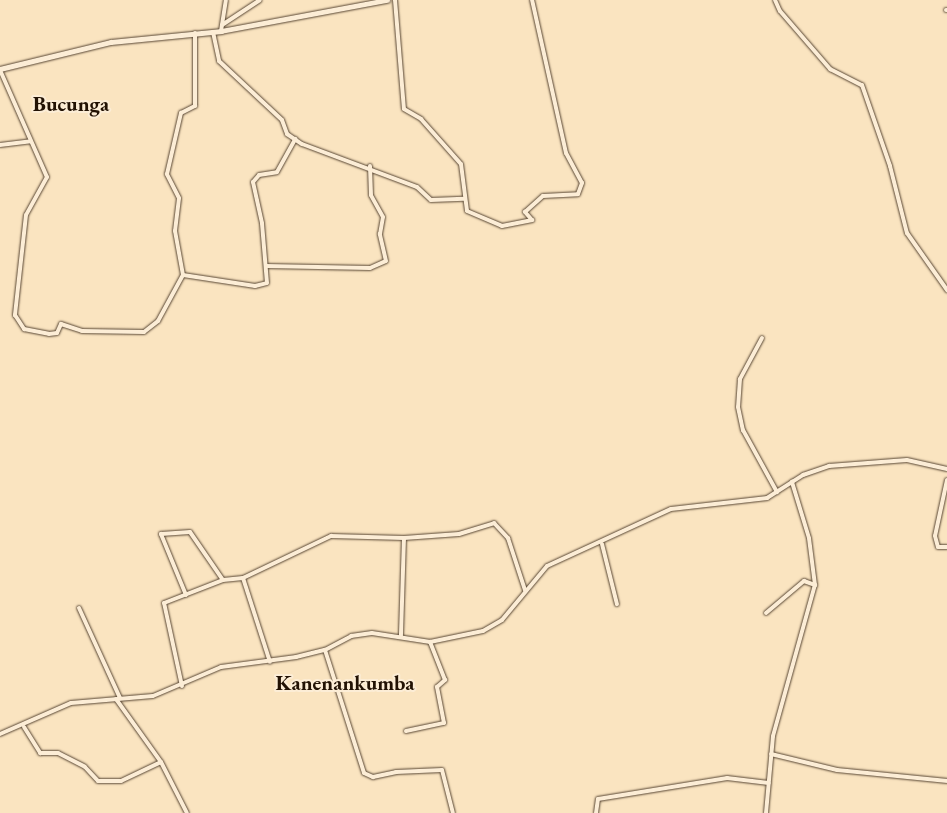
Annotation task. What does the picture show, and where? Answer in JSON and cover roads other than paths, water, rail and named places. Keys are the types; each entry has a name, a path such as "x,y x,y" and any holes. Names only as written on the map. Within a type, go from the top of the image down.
{"street":[{"path":"222,28 226,0"},
{"path":"195,33 195,106 181,113 167,174 178,198 175,231 183,275 158,321 144,332 82,331 61,324 56,333 24,330 14,315 26,215 47,177 0,69 110,42 195,33 213,32 222,28 260,0"},
{"path":"222,28 387,0"},
{"path":"395,0 402,102 461,164 467,211 502,226 532,220 525,212 543,196 578,194 582,183 566,153 532,0"},
{"path":"776,0 787,20 830,69 862,84 907,233 947,290"},
{"path":"213,32 219,61 282,120 287,134 295,139 370,166 417,186 431,200 464,199"},
{"path":"183,275 255,286 267,283 253,182 259,175 277,172 295,139"},
{"path":"0,145 31,141"},
{"path":"266,266 370,268 376,261 386,261 380,234 383,217 371,195 370,166"},
{"path":"762,338 740,379 738,407 743,430 777,492"},
{"path":"0,734 24,727 71,702 153,696 182,686 221,667 270,662 325,650 351,636 401,636 430,642 494,625 547,566 602,544 671,509 749,503 777,492 818,469 845,465 907,460 947,470"},
{"path":"947,480 935,536 938,547 947,547"},
{"path":"766,813 771,754 815,585 809,538 792,482"},
{"path":"182,686 164,603 223,580 243,578 331,536 404,538 459,534 494,523 508,538 525,590"},
{"path":"186,594 162,534 190,532 223,580"},
{"path":"401,636 404,538"},
{"path":"602,544 617,604"},
{"path":"243,578 270,662"},
{"path":"766,613 804,581 815,585"},
{"path":"79,608 118,698 161,762 187,813"},
{"path":"406,731 444,723 437,687 446,680 430,642"},
{"path":"325,650 364,773 373,777 396,772 442,770 453,813"},
{"path":"24,727 40,753 58,753 85,767 98,781 121,781 161,762"},
{"path":"771,754 837,770 947,781"},
{"path":"596,813 598,798 727,778 769,783"}],"district":[{"name":"Bucunga","path":"71,104"},
{"name":"Kanenankumba","path":"345,683"}]}
